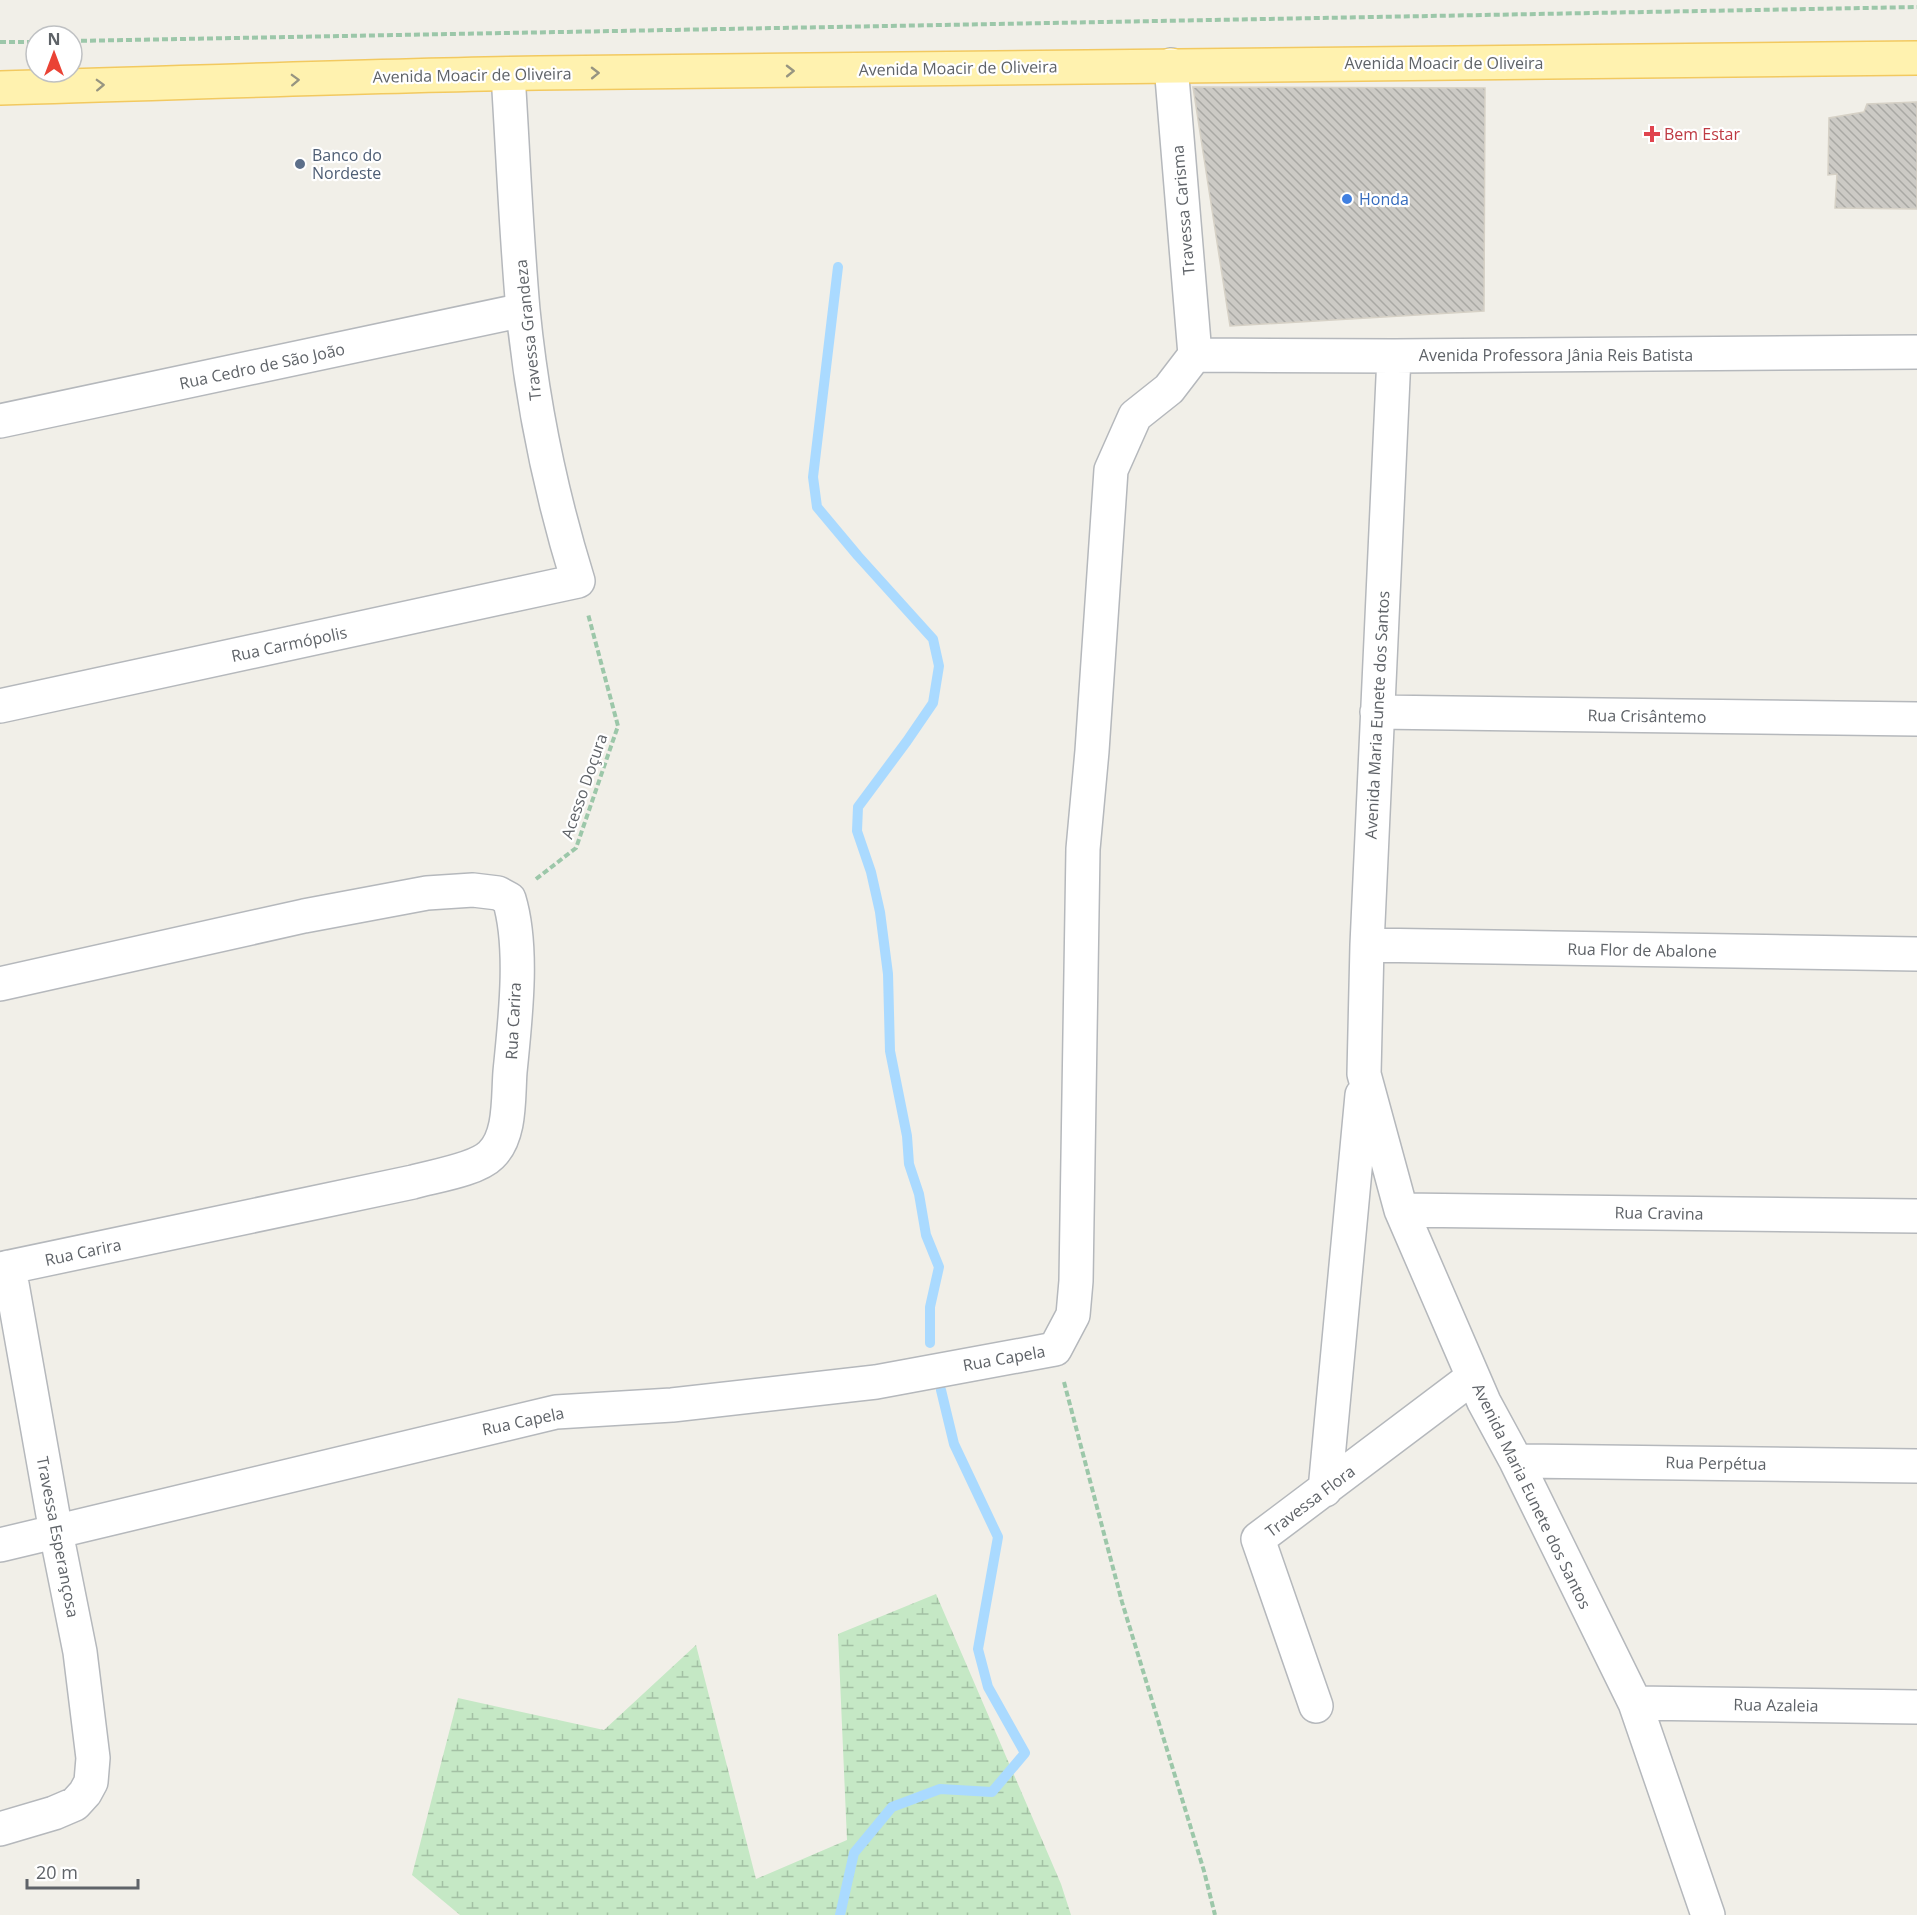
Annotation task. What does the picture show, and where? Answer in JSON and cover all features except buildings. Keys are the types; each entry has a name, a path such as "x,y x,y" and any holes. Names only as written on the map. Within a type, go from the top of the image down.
{"main road":[{"name":"Avenida Moacir de Oliveira","path":"0,88 508,74 1917,58"}],"street":[{"name":"Travessa Carisma","path":"1171,65 1195,354"},
{"name":"Travessa Grandeza","path":"508,74 524,310 537,410 566,544 578,581"},
{"name":"Rua Cedro de São João","path":"0,421 524,310"},
{"name":"Avenida Professora Jânia Reis Batista","path":"1195,354 1394,356 1917,352"},
{"path":"1055,1348 1073,1316 1076,1281 1083,849 1111,470 1135,416 1169,389 1195,354"},
{"name":"Avenida Maria Eunete dos Santos","path":"1325,1490 1365,1074 1367,945 1394,356"},
{"name":"Rua Carmópolis","path":"0,706 578,581"},
{"name":"Rua Crisântemo","path":"1377,712 1917,719"},
{"path":"0,984 304,916 427,893 473,890 498,893 509,899"},
{"name":"Rua Carira","path":"5,1268 413,1182 467,1167 491,1156 499,1144 505,1121 516,1011 515,934 509,899"},
{"name":"Rua Flor de Abalone","path":"1367,945 1917,954"},
{"name":"Avenida Maria Eunete dos Santos","path":"1365,1074 1401,1210 1484,1402 1516,1461 1635,1703 1708,1915"},
{"name":"Rua Cravina","path":"1401,1210 1917,1216"},
{"name":"Travessa Esperançosa","path":"0,1829 54,1813 75,1804 85,1793 90,1782 93,1758 80,1652 5,1268"},
{"name":"Rua Capela","path":"0,1545 556,1412 672,1405 876,1382 1055,1348"},
{"name":"Travessa Flora","path":"1316,1706 1258,1539 1473,1377"},
{"name":"Rua Perpétua","path":"1516,1461 1917,1466"},
{"name":"Rua Azaleia","path":"1635,1703 1917,1707"}],"path":[{"path":"84,41 1917,7"},
{"path":"0,42 24,42"},
{"name":"Acesso Doçura","path":"509,899 576,848 618,726 578,581"},
{"path":"1055,1348 1122,1602 1201,1860 1215,1915"}],"green space":[{"path":"936,1594 1061,1884 1071,1915 460,1915 412,1875 458,1698 604,1730 696,1645 756,1879 847,1840 838,1634"}],"waterway":[{"path":"838,267 813,477 817,507 933,639 939,666 933,703 858,807 857,831 871,872 880,912 888,974 890,1051 907,1136 909,1164 919,1194 926,1235 939,1267 930,1307 930,1343"},
{"path":"840,1915 854,1853 892,1807 940,1789 992,1792 1025,1753 988,1687 978,1649 998,1537 954,1444 941,1390"}],"place":[{"name":"Bem Estar","path":"1652,134"},
{"name":"Banco do Nordeste","path":"300,164"},
{"name":"Honda","path":"1347,199"}]}
